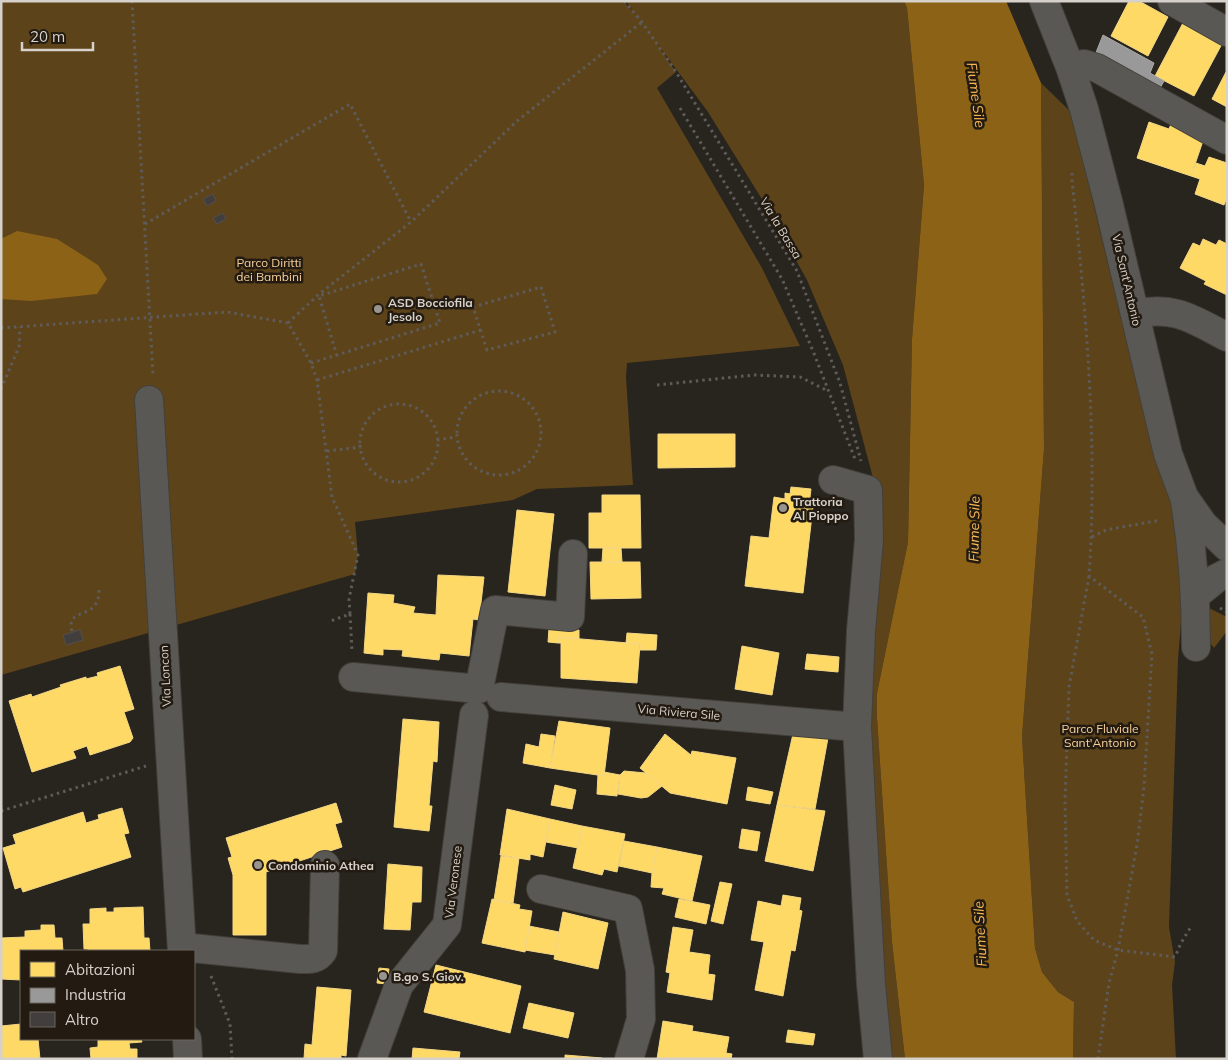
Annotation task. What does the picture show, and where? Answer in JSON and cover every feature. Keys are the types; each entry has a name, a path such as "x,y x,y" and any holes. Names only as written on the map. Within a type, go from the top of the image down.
{"street":[{"name":"Via Sant'Antonio","path":"1044,1 1084,109 1108,201 1168,454 1184,497 1203,524 1225,545"},
{"path":"1172,1 1227,32"},
{"path":"1070,67 1084,64 1097,68 1227,140"},
{"path":"1135,314 1148,311 1163,311 1184,315 1227,337"},
{"name":"Via Loncon","path":"151,390 182,949"},
{"path":"833,480 868,490 869,540 861,631 857,727 871,984 878,1059"},
{"path":"1184,497 1192,547 1196,595 1196,647"},
{"path":"1196,595 1202,562 1212,551 1225,545"},
{"path":"353,677 479,689 496,610 570,617 573,554"},
{"path":"1196,595 1217,578 1227,573"},
{"name":"Via Riviera Sile","path":"501,697 857,727"},
{"name":"Via Veronese","path":"372,1059 399,985 447,924 474,715"},
{"path":"195,950 300,959 319,957 323,952 325,865"},
{"path":"541,890 628,910 640,970 641,1019 630,1059"},
{"path":"187,1040 188,1059"}],"path":[{"path":"132,1 151,318 151,390"},
{"name":"Via la Bassa","path":"624,1 642,22 676,72 797,271 840,383 868,490"},
{"path":"288,323 319,295 411,222 517,121 642,22"},
{"path":"145,224 350,104 411,222"},
{"path":"680,108 782,279 813,351 868,490"},
{"path":"1072,171 1083,279 1091,397 1092,537 1089,576 1069,687 1065,801 1067,895 1077,920 1094,940 1118,950 1175,958 1181,943 1192,925"},
{"path":"311,363 440,323 421,264 319,295"},
{"path":"541,287 555,332 486,350 481,330 473,307 541,287"},
{"path":"319,295 337,356"},
{"path":"1,328 227,312 288,323 311,363 317,380 332,498 358,555 350,599 353,677"},
{"path":"1,389 20,346 20,328"},
{"path":"317,380 481,330"},
{"path":"657,385 754,375 791,376 800,377 828,392"},
{"path":"494,391 512,393 527,401 534,410 540,427 539,445 530,461 517,471 502,475 487,474 471,465 461,452 457,437 457,425 464,408 477,397 494,391"},
{"path":"396,404 411,406 423,412 431,422 437,440 435,456 427,470 418,477 401,482 388,480 373,472 364,458 360,447 362,431 367,420 378,410 396,404"},
{"path":"437,440 457,437"},
{"path":"326,451 360,447"},
{"path":"1092,537 1106,530 1161,519 1164,528"},
{"path":"1089,576 1143,616 1152,654 1144,787 1138,836 1118,950 1109,983 1098,1059"},
{"path":"72,631 72,620 76,616 94,608 99,600 99,590"},
{"path":"328,622 350,614"},
{"path":"1,811 170,759"}],"green space":[{"name":"Parco Diritti dei Bambini","path":"1,1 624,1 633,12 626,1 904,1 907,8 924,185 912,339 908,542 877,693 877,718 892,941 905,1059 886,1059 865,718 877,493 843,365 807,280 760,196 708,112 656,42 676,72 657,88 762,268 800,346 627,363 626,377 633,485 537,489 513,500 355,522 358,555 355,574 1,675"},
{"name":"Parco Fluviale Sant'Antonio","path":"1041,83 1071,112 1128,346 1181,526 1182,609 1178,660 1169,927 1175,962 1172,985 1176,1059 1073,1059 1074,1002 1058,992 1042,972 1035,948 1022,737 1044,449"},
{"path":"1207,607 1227,617 1227,631 1214,648 1210,643"}],"water":[{"name":"Fiume Sile","path":"904,1 1006,1 1041,83 1044,449 1022,737 1035,948 1042,972 1058,992 1074,1002 1073,1059 905,1059 892,942 877,718 877,693 908,542 912,339 924,185 907,8"},
{"path":"17,231 57,239 98,265 107,279 97,294 31,301 1,299 1,239"}],"building: Abitazioni":[{"path":"1129,1 1139,1 1168,17 1148,56 1111,36"},
{"path":"1184,21 1223,42 1194,96 1155,76"},
{"path":"1227,72 1227,107 1212,99"},
{"path":"1149,122 1169,129 1171,124 1205,135 1191,176 1137,158"},
{"path":"1209,157 1227,163 1227,197 1224,205 1195,194 1200,179 1191,176 1196,163 1205,166"},
{"path":"1203,239 1216,245 1219,240 1227,244 1227,295 1204,284 1206,281 1180,268 1193,243 1200,246"},
{"path":"658,434 735,434 735,467 658,468"},
{"path":"791,487 811,489 810,497 814,498 803,593 745,586 751,536 769,538 774,497 785,499 785,493 790,494"},
{"path":"602,495 640,495 641,548 589,548 589,513 602,513"},
{"path":"517,510 554,514 545,596 508,592"},
{"path":"603,548 621,548 622,562 602,562"},
{"path":"590,562 640,562 641,598 591,599"},
{"path":"438,575 484,577 479,620 473,619 469,656 440,653 439,660 402,656 403,650 383,649 383,655 364,653 368,593 394,595 393,603 415,607 413,613 436,615"},
{"path":"549,628 579,630 579,639 558,637 558,643 548,642"},
{"path":"627,633 657,635 656,650 640,650 640,644 626,643"},
{"path":"558,637 640,644 637,683 561,678 561,643 558,643"},
{"path":"742,646 779,653 772,695 735,689"},
{"path":"807,654 839,657 838,672 805,669"},
{"path":"120,666 134,709 124,712 133,738 130,742 90,755 87,746 73,751 76,758 32,772 9,701 31,694 32,697 61,687 60,685 86,677 86,679 98,676 97,673"},
{"path":"403,719 439,722 437,762 433,761 429,806 432,806 429,831 394,827"},
{"path":"559,721 610,728 604,776 550,768"},
{"path":"541,734 555,736 550,768 523,763 526,744 539,747"},
{"path":"665,734 691,755 692,751 736,758 727,804 670,793 640,768"},
{"path":"793,734 828,738 815,809 777,805"},
{"path":"624,771 646,773 662,786 648,797 641,798 618,794 620,775"},
{"path":"604,772 620,775 617,796 597,794 598,774 604,776"},
{"path":"555,785 576,790 572,809 551,805"},
{"path":"748,787 773,792 770,804 746,800"},
{"name":"Condominio Athea","path":"336,803 342,822 335,824 342,847 266,872 266,935 233,935 233,875 228,858 232,857 226,838"},
{"path":"777,805 825,811 813,871 765,861"},
{"path":"122,808 129,833 124,834 131,857 23,892 21,887 15,889 3,848 16,844 13,835 83,812 86,823 99,819 98,815"},
{"path":"507,809 550,819 543,857 530,854 530,860 500,855"},
{"path":"550,819 582,826 578,848 546,842"},
{"path":"582,826 625,834 617,872 604,869 602,875 573,868"},
{"path":"742,829 760,832 757,851 739,848"},
{"path":"624,841 657,847 652,873 619,866"},
{"path":"657,847 702,856 692,901 662,894 664,888 651,887"},
{"path":"501,856 519,858 513,903 494,900"},
{"path":"388,864 422,867 421,902 412,902 410,930 384,929"},
{"path":"720,882 732,884 723,924 711,921"},
{"path":"783,895 801,898 799,910 802,911 795,951 791,950 783,996 755,990 764,942 751,940 758,901 781,906"},
{"path":"492,899 520,905 519,909 532,911 525,952 482,943"},
{"path":"679,899 710,905 706,924 675,917"},
{"path":"143,907 144,938 149,938 150,950 84,949 83,924 90,924 90,909 106,908 106,912 114,912 114,908"},
{"path":"563,912 608,923 598,969 554,959"},
{"path":"41,925 54,925 55,938 62,938 63,950 20,950 20,980 1,979 1,938 25,937 25,931 41,930"},
{"path":"529,926 559,932 555,955 525,950"},
{"path":"673,927 693,930 689,952 710,955 708,974 715,975 712,1000 667,992 670,973 666,972"},
{"path":"436,965 521,986 510,1033 424,1012"},
{"name":"B.go S. Giov.","path":"379,968 389,969 387,984 377,983"},
{"path":"317,987 351,990 346,1056 341,1055 341,1059 304,1059 305,1044 312,1045"},
{"path":"529,1003 574,1013 568,1038 523,1028"},
{"path":"663,1021 693,1026 692,1031 729,1037 726,1053 732,1054 731,1059 657,1059"},
{"path":"20,1024 20,1040 38,1040 40,1059 1,1059 1,1026"},
{"path":"788,1030 815,1034 813,1045 786,1042"},
{"path":"98,1040 141,1040 142,1042 129,1043 130,1049 137,1049 137,1059 91,1059 90,1048 98,1047"},
{"path":"413,1048 460,1052 459,1059 412,1059"},
{"path":"565,1055 602,1058 602,1059 565,1059"}],"building: Industria":[{"path":"1103,35 1154,63 1150,73 1164,81 1159,90 1095,55"}],"building: Altro":[{"path":"213,194 216,201 207,206 203,199"},
{"path":"223,213 226,219 217,224 213,218"},
{"path":"80,630 83,640 66,645 63,635"}],"place":[{"name":"ASD Bocciofila Jesolo","path":"378,309"},
{"name":"Trattoria Al Pioppo","path":"783,508"},
{"name":"Condominio Athea","path":"258,865"},
{"name":"B.go S. Giov.","path":"383,976"}]}
